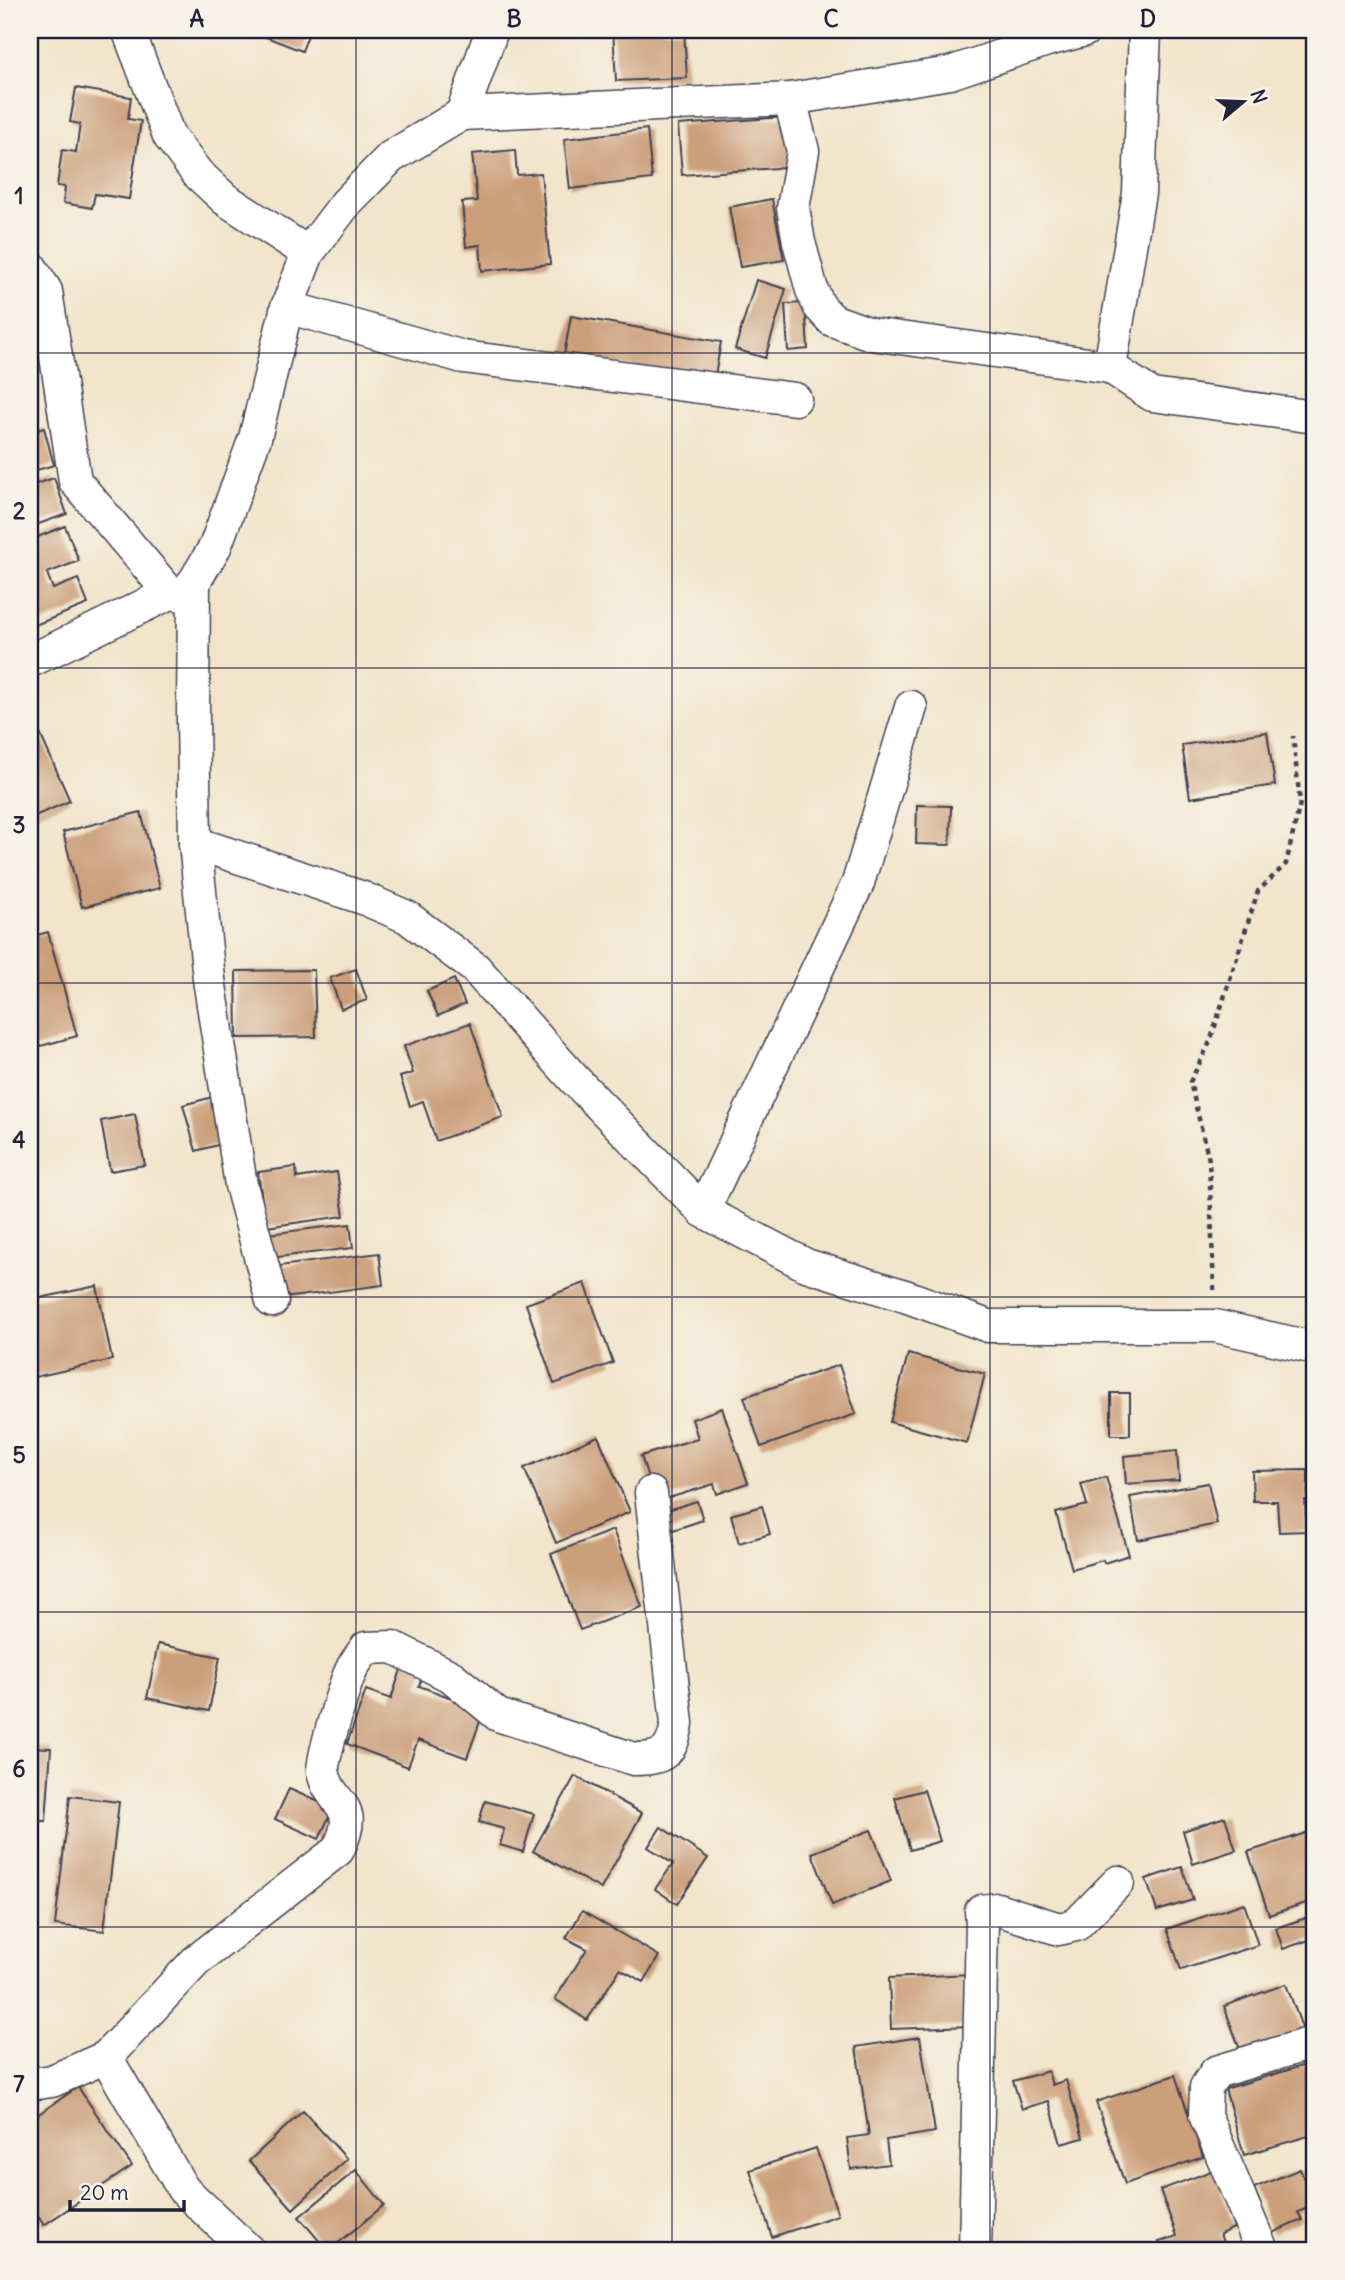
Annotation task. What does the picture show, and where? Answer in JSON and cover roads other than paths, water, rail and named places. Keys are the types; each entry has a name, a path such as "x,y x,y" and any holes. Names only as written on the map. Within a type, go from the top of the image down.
{"street":[{"path":"128,30 169,135 197,173 226,199 308,253"},
{"path":"463,114 492,30"},
{"path":"30,661 182,588 215,547 255,438 287,307 308,253 346,203 391,157 463,114 790,99 950,73 1085,30"},
{"path":"1110,367 1139,193 1145,30"},
{"path":"790,99 803,151 793,208 797,231 812,290 819,306 832,320 872,334 1110,367 1152,395 1315,417"},
{"path":"35,288 75,481 182,588 193,718 195,842 209,979 241,1185 272,1301"},
{"path":"287,307 463,357 795,399"},
{"path":"703,1211 858,883 911,707"},
{"path":"195,842 363,898 407,917 475,968 575,1079 703,1211 806,1265 988,1326 1215,1326 1315,1348"},
{"path":"30,2084 52,2081 106,2057 196,1961 338,1850 347,1830 345,1809 327,1784 321,1768 351,1671 366,1648 393,1647 452,1677 498,1715 634,1759 650,1759 663,1755 674,1741 677,1723 650,1493"},
{"path":"975,2250 981,1911 997,1909 1059,1929 1076,1925 1118,1882"},
{"path":"1256,2247 1205,2115 1206,2087 1216,2072 1315,2042"},
{"path":"106,2057 183,2189 248,2250"}]}
